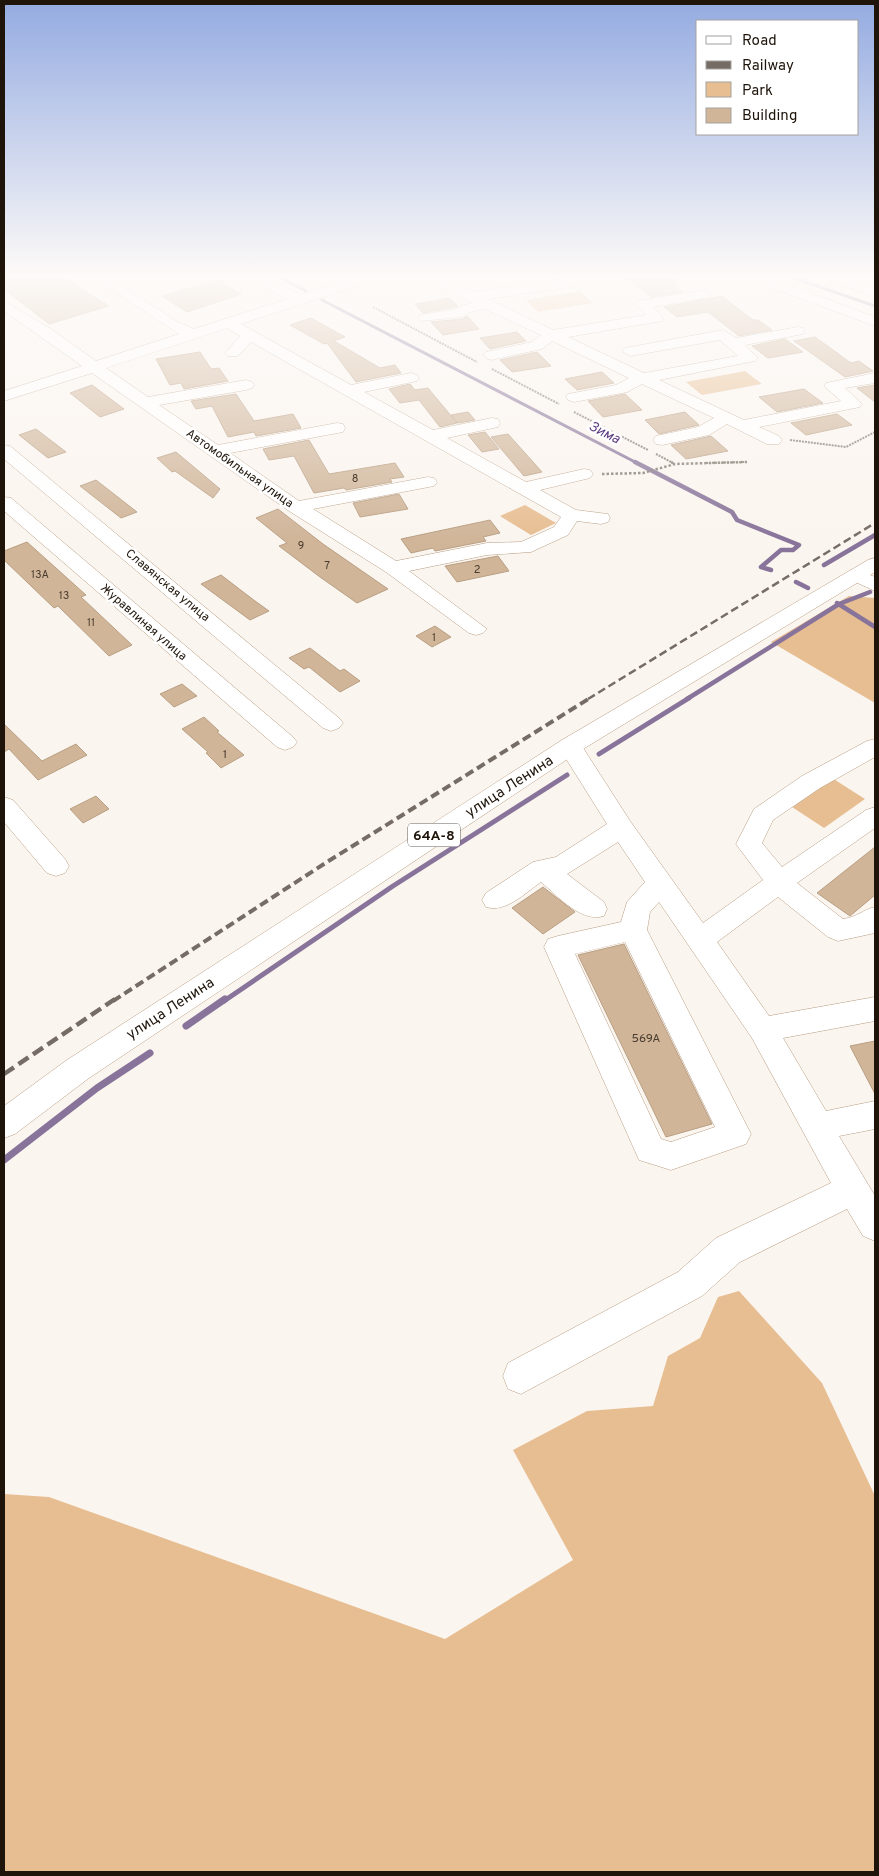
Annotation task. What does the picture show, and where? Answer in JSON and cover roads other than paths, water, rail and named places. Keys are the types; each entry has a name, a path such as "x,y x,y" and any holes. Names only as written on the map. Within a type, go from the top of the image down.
{"street":[{"name":"Автомобильная улица","path":"91,366 296,507 393,568 476,629"},
{"path":"4,396 101,366"},
{"path":"306,366 572,515 601,518"},
{"path":"615,366 773,440"},
{"path":"569,405 621,389 641,378 709,366"},
{"path":"349,390 411,378"},
{"path":"662,440 734,422 854,404 832,386 875,378"},
{"path":"144,402 246,385"},
{"path":"431,436 492,423"},
{"path":"215,450 337,428"},
{"name":"Славянская улица","path":"4,450 331,723"},
{"path":"524,488 584,474"},
{"path":"296,507 428,482"},
{"name":"Журавлиная улица","path":"4,502 285,742"},
{"path":"393,568 487,549 524,548 561,531 572,515"},
{"name":"улица Ленина","path":"4,1124 94,1058 570,746 871,579"},
{"path":"570,746 660,883 762,1028 818,1126 833,1157 875,1225"},
{"path":"875,747 812,782 763,815 749,844 779,882 799,901 838,930 864,926 875,917"},
{"path":"4,806 56,866"},
{"path":"700,940 779,882 875,816"},
{"path":"495,900 542,869 562,866 622,827"},
{"path":"542,869 594,910"},
{"path":"633,930 558,948 650,1150 671,1156 735,1134 633,930 637,909 660,883"},
{"path":"762,1028 875,1009"},
{"path":"818,1126 875,1115"},
{"path":"521,1376 690,1284 728,1250 853,1189"}],"waterway":[{"name":"Зима","path":"449,366 637,463"},
{"name":"Зима","path":"635,462 732,512 737,520 799,545 793,550 781,550 761,567 771,570"},
{"path":"824,565 875,535"},
{"name":"Зима","path":"796,582 808,588"},
{"path":"839,604 870,592"},
{"path":"687,699 839,604"},
{"name":"Зима","path":"839,604 875,627"},
{"path":"599,754 689,698"},
{"path":"224,1001 393,886 567,775"},
{"path":"186,1026 225,999"},
{"path":"4,1160 97,1088 150,1053"}],"railway":[{"path":"588,699 875,523"},
{"path":"113,1001 327,862 590,698"},
{"path":"4,1074 115,999"}]}
